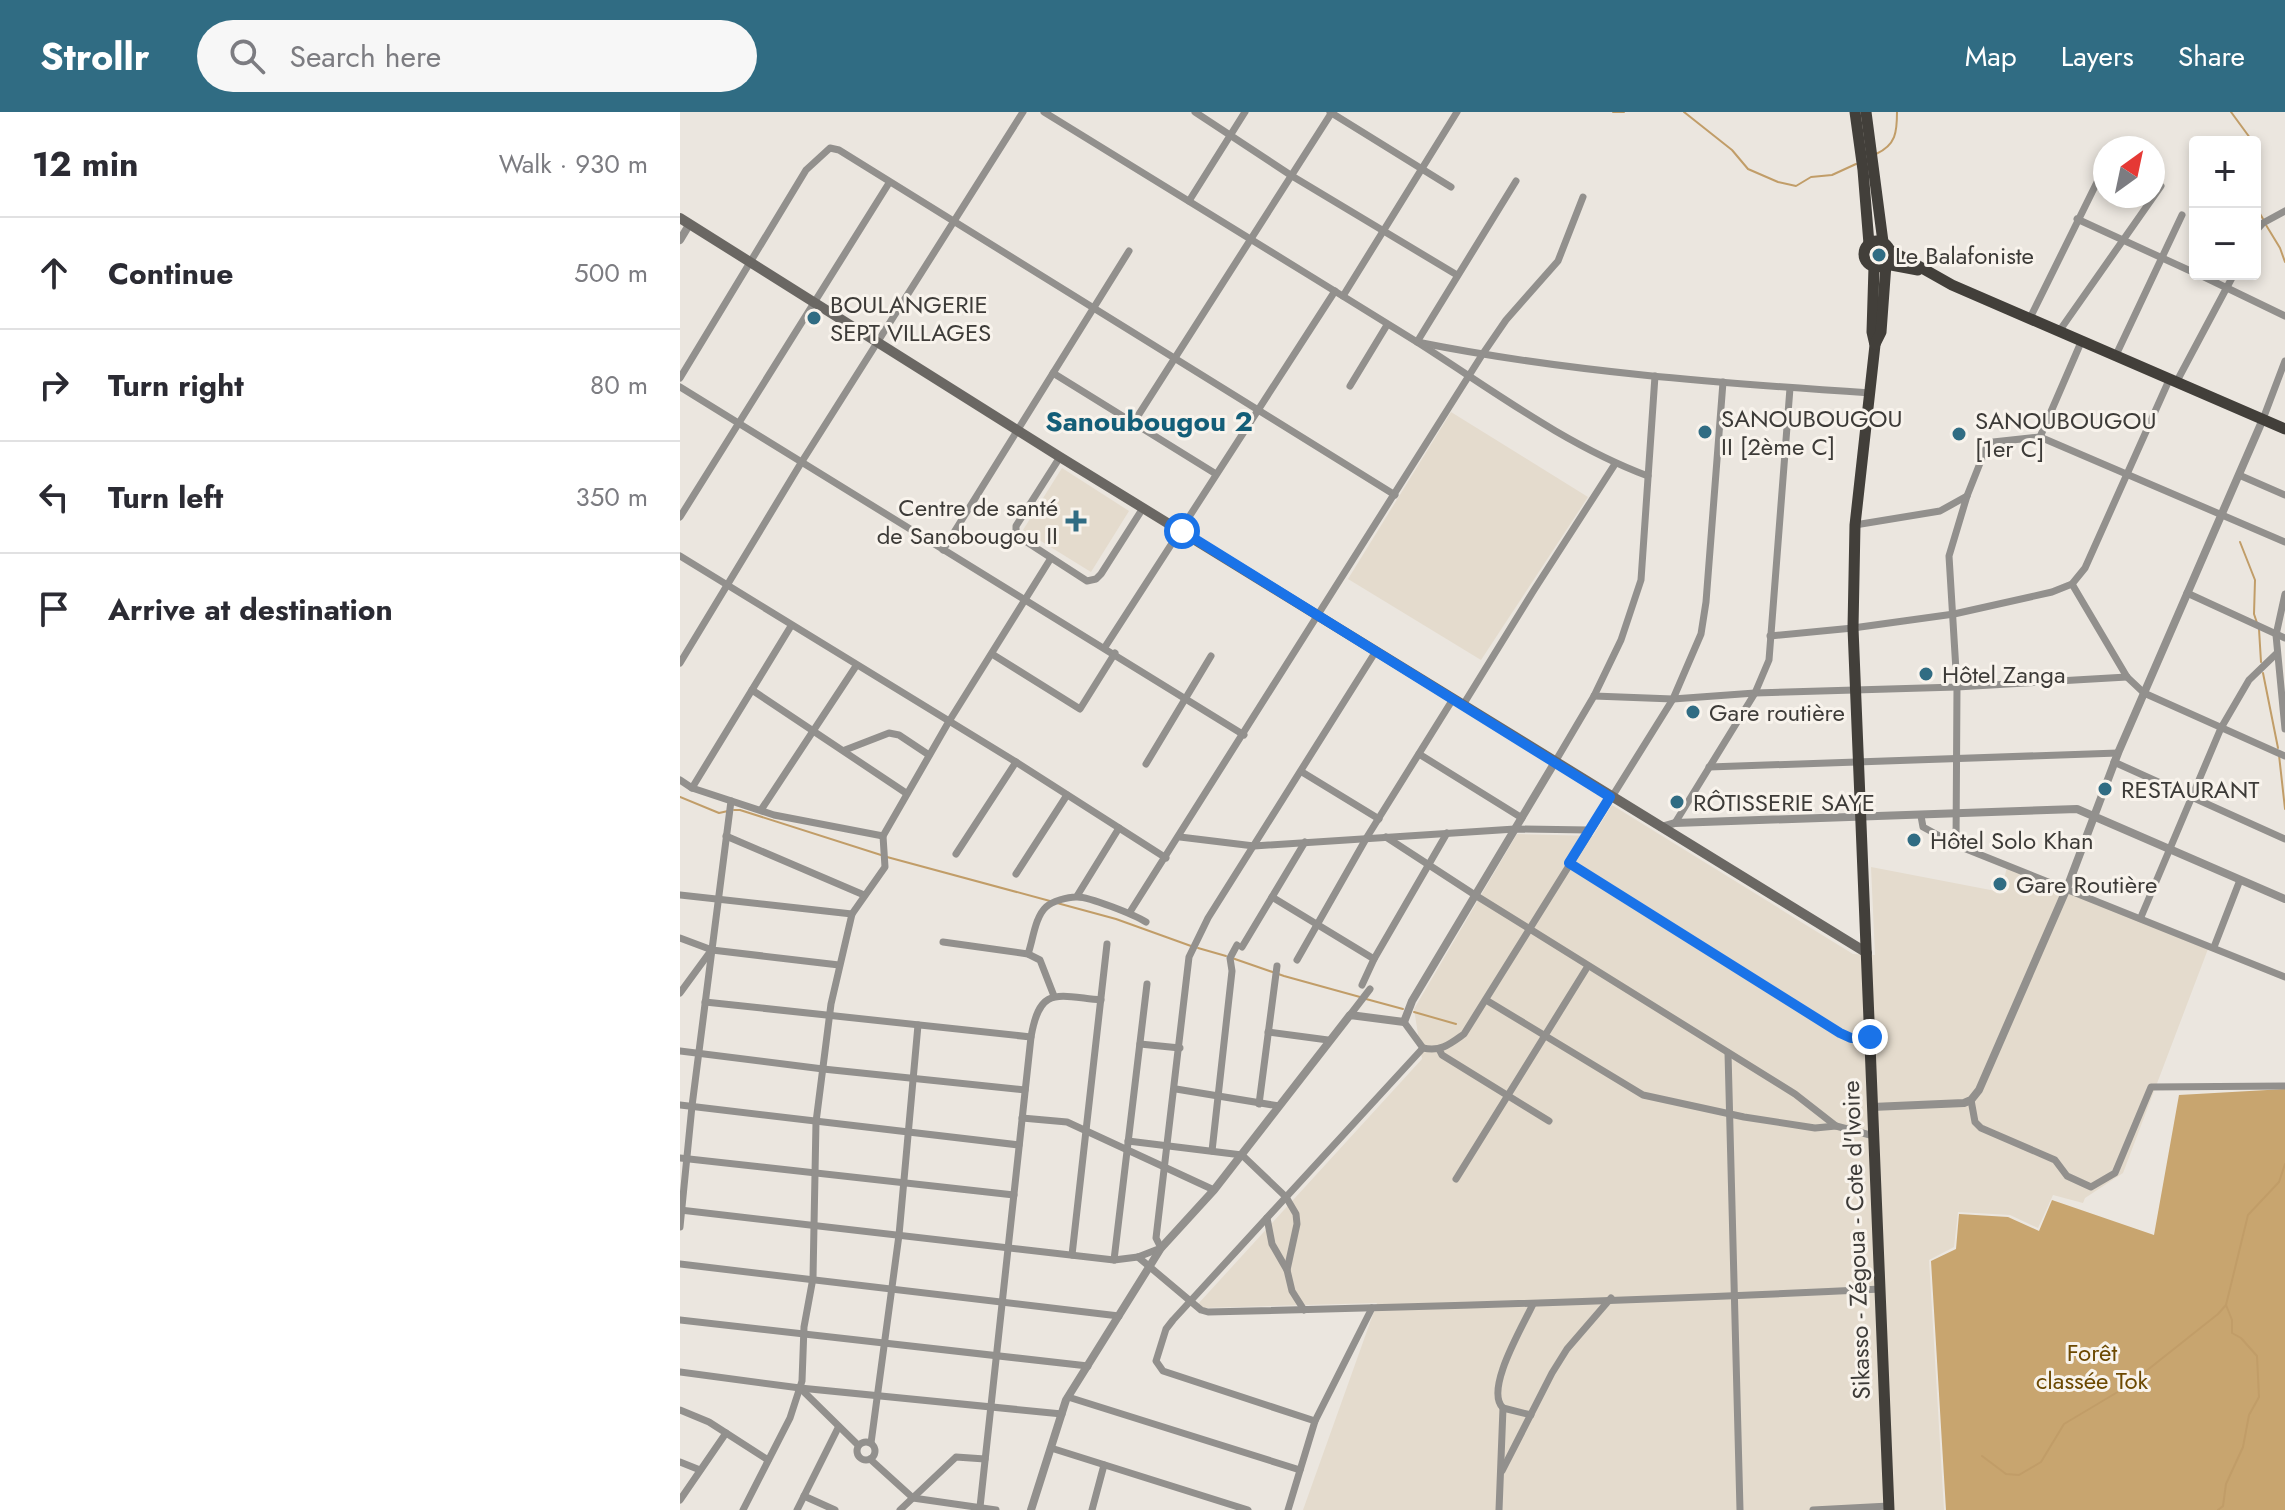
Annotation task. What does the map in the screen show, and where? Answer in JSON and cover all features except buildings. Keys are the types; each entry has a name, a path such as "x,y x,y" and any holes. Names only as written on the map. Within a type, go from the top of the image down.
{"highway":[{"path":"1860,113 1868,168 1869,244 1864,255 1867,262 1924,271"},
{"path":"1868,168 1890,258 1880,265"},
{"path":"1869,244 1876,240 1952,285 2285,429"},
{"name":"Sikasso - Zégoua - Cote d'Ivoire","path":"1880,265 1872,332 1875,345 1871,393 1855,525 1853,628 1889,1508"}],"main road":[{"path":"684,221 1018,432 1867,953"}],"street":[{"path":"680,663 801,463 1023,112"},
{"path":"1044,112 1615,464 1648,476"},
{"path":"1195,112 1292,176 1457,275"},
{"path":"1189,201 1245,112"},
{"path":"1134,422 1331,112 1451,187"},
{"path":"1343,296 1457,112"},
{"path":"680,378 806,170 830,148 839,150 1395,495"},
{"path":"1417,342 1516,181"},
{"path":"680,517 889,183"},
{"path":"2030,318 2093,189"},
{"path":"1130,912 1482,355 1506,320 1558,261 1583,197"},
{"path":"2060,330 2146,208"},
{"path":"2261,226 2285,211"},
{"path":"2116,355 2182,215"},
{"path":"2077,219 2189,270"},
{"path":"680,240 684,221"},
{"path":"943,550 1129,251"},
{"path":"2212,280 2285,316"},
{"path":"1770,636 1954,614 2052,592 2072,584 2085,568 2173,380 2231,280"},
{"path":"1105,647 1335,291"},
{"path":"1350,386 1387,325"},
{"path":"2040,437 2082,340"},
{"path":"1417,342 1578,369 1871,393"},
{"path":"1872,1107 1964,1103 1979,1090 2067,888 2116,758 2263,419 2285,361"},
{"path":"1053,373 1216,474"},
{"path":"1404,1022 1412,1001 1594,696 1621,640 1641,580 1655,376"},
{"path":"1423,1048 1439,1049 1464,1034 1673,699 1701,634 1723,382"},
{"path":"680,387 1244,735"},
{"path":"1675,823 1755,693 1769,660 1790,388"},
{"path":"1956,845 1957,687 1949,556 1967,496 1986,448 1993,442 2040,437 2285,542"},
{"path":"1060,457 1016,526 1016,535 1087,581 1096,579 1143,508"},
{"path":"1463,705 1615,464"},
{"path":"2239,475 2285,495"},
{"path":"1855,525 1940,511 1967,496"},
{"path":"680,556 1166,858"},
{"path":"743,1510 790,1418 800,1388 803,1332 813,1278 816,1122 830,1015 852,914 885,867 883,836 906,793 1051,558"},
{"path":"2072,584 2127,677 2144,693 2285,756"},
{"path":"2187,593 2285,638"},
{"path":"2285,594 2276,635 2285,729"},
{"path":"692,788 791,626"},
{"path":"1161,1248 1156,1238 1176,1089 1189,957 1208,918 1376,651"},
{"path":"992,654 1080,709 1115,653"},
{"path":"2141,917 2221,728 2249,680 2276,654"},
{"path":"1146,764 1211,656"},
{"path":"761,810 856,666"},
{"path":"1594,696 1673,699 2127,677"},
{"path":"752,690 906,793"},
{"path":"1297,960 1367,837 1453,699"},
{"path":"845,750 889,733 899,735 929,755"},
{"path":"1419,754 1522,818"},
{"path":"1709,767 1957,759 2116,758 2192,799 2285,839"},
{"path":"956,854 1016,762"},
{"path":"1302,772 1379,819"},
{"path":"680,780 730,808 761,810 883,836"},
{"path":"1016,874 1067,795"},
{"path":"680,1227 684,1159 730,808"},
{"path":"1660,827 1675,823 2077,809 2285,899"},
{"path":"1921,816 1923,827 1956,845 2285,977"},
{"path":"1077,896 1119,828"},
{"path":"1180,837 1254,846 1515,829 1589,830"},
{"path":"1031,1510 1068,1397 1161,1248 1214,1190 1350,1015 1366,987 1374,959 1447,833"},
{"path":"726,836 864,895"},
{"path":"1386,837 1795,1094 1836,1126"},
{"path":"1212,1151 1232,971 1230,958 1305,842"},
{"path":"1569,863 1840,1033 1851,1038 1870,1037"},
{"path":"2214,947 2240,880"},
{"path":"680,895 852,914"},
{"path":"1028,954 1045,907 1054,902 1077,896 1130,912 1146,922"},
{"path":"1272,897 1374,959"},
{"path":"680,938 712,950 839,965"},
{"path":"943,942 1028,954 1040,960 1054,996"},
{"path":"1072,1255 1107,944"},
{"path":"680,993 683,982 712,950"},
{"path":"1259,1104 1277,966"},
{"path":"1456,1179 1588,966"},
{"path":"1114,1260 1147,984"},
{"path":"980,1507 1034,1019 1041,1003 1054,996 1101,1000"},
{"path":"1486,1000 1643,1095 1730,1114 1815,1128 1836,1126 1874,1136"},
{"path":"705,1002 1031,1037"},
{"path":"1350,1015 1404,1022 1423,1048"},
{"path":"871,1443 858,1445 858,1457 870,1459 875,1452 871,1443 899,1235 918,1025"},
{"path":"1268,1032 1328,1040"},
{"path":"1140,1044 1180,1048"},
{"path":"1315,1421 1163,1371 1156,1361 1166,1329 1423,1048"},
{"path":"1439,1049 1442,1055 1549,1121"},
{"path":"680,1051 1025,1090"},
{"path":"1728,1053 1740,1510"},
{"path":"1971,1100 1975,1122 1981,1128 2055,1160 2067,1176 2091,1187 2115,1173 2151,1087 2285,1086"},
{"path":"1176,1089 1279,1106"},
{"path":"680,1105 1019,1145"},
{"path":"1022,1118 1067,1122 1128,1145 1214,1190"},
{"path":"1128,1145 1168,1146 1242,1155 1286,1197 1296,1214 1297,1224 1287,1270"},
{"path":"684,1159 1014,1195"},
{"path":"681,1210 1114,1260 1138,1257 1161,1248"},
{"path":"1267,1218 1272,1244 1287,1270 1292,1291 1304,1310"},
{"path":"1138,1257 1208,1312 1533,1304 1611,1298 1881,1289"},
{"path":"680,1264 1119,1316"},
{"path":"1501,1473 1567,1349 1611,1298"},
{"path":"1531,1415 1503,1408 1496,1395 1498,1380 1533,1304"},
{"path":"1288,1510 1315,1421 1372,1308"},
{"path":"680,1320 1088,1366"},
{"path":"680,1372 800,1388 1062,1414"},
{"path":"800,1388 858,1445"},
{"path":"1068,1397 1300,1470"},
{"path":"1499,1510 1503,1408"},
{"path":"680,1410 709,1422 768,1460"},
{"path":"797,1510 838,1428"},
{"path":"680,1500 726,1433"},
{"path":"1051,1448 1229,1507 1248,1510"},
{"path":"900,1510 956,1457 985,1459"},
{"path":"870,1459 913,1498 996,1510"},
{"path":"680,1462 700,1470"},
{"path":"1092,1510 1104,1465"},
{"path":"804,1496 835,1510"},
{"path":"1813,1510 1889,1508"}],"shaded area":[{"path":"1451,412 1588,497 1481,660 1348,579"},
{"name":"Centre de santé de Sanobougou II","path":"1062,468 1129,511 1091,572 1023,530"},
{"path":"1612,805 1853,954 1875,955 1871,867 2001,892 2007,867 2208,949 2123,1173 2085,1198 2083,1203 2053,1195 2038,1228 2010,1215 1958,1212 1954,1247 1929,1260 1944,1510 1303,1510 1377,1303 1202,1308 1198,1304 1422,1059 1414,1009 1517,834 1593,836"}],"green space":[{"name":"Forêt classée Tok","path":"2285,1089 2285,1510 1946,1510 1931,1261 1956,1249 1959,1214 2008,1217 2039,1231 2052,1200 2154,1235 2179,1095"}],"waterway":[{"path":"1613,112 1624,112"},
{"path":"1684,112 1732,150 1748,169 1778,182 1796,186 1811,177 1832,175 1856,164"},
{"path":"1876,154 1888,146 1894,137 1897,112"},
{"path":"2231,112 2249,136"},
{"path":"2257,208 2263,219"},
{"path":"2266,225 2285,262"},
{"path":"2240,542 2255,580 2254,614 2257,623"},
{"path":"2259,629 2261,662"},
{"path":"2263,673 2278,748"},
{"path":"2279,755 2285,809"},
{"path":"680,797 719,813 728,811"},
{"path":"734,810 881,855"},
{"path":"887,857 1050,901"},
{"path":"1057,903 1116,919 1191,946"},
{"path":"1198,948 1226,956"},
{"path":"1232,958 1360,997"},
{"path":"1366,999 1403,1009"},
{"path":"1414,1012 1456,1024"},
{"path":"1982,1456 2006,1474 2019,1475 2041,1462 2064,1424 2126,1387 2218,1314 2226,1305 2248,1215 2279,1182 2285,1164"},
{"path":"2218,1510 2223,1506 2226,1484 2243,1447 2249,1415 2259,1397 2257,1356 2241,1338 2232,1333 2232,1320 2226,1305"}],"place":[{"name":"Le Balafoniste","path":"1879,255"},
{"name":"BOULANGERIE SEPT VILLAGES","path":"814,318"},
{"name":"SANOUBOUGOU II [2ème C]","path":"1705,432"},
{"name":"SANOUBOUGOU [1er C]","path":"1959,434"},
{"name":"Centre de santé de Sanobougou II","path":"1076,521"},
{"name":"Hôtel Zanga","path":"1926,674"},
{"name":"Gare routière","path":"1693,712"},
{"name":"RESTAURANT","path":"2105,789"},
{"name":"RÔTISSERIE SAYE","path":"1677,802"},
{"name":"Hôtel Solo Khan","path":"1914,840"},
{"name":"Gare Routière","path":"2000,884"}],"district":[{"name":"Sanoubougou 2","path":"1149,421"}],"route":[{"path":"1182,531 1610,797 1569,863 1846,1037 1870,1037"}]}
